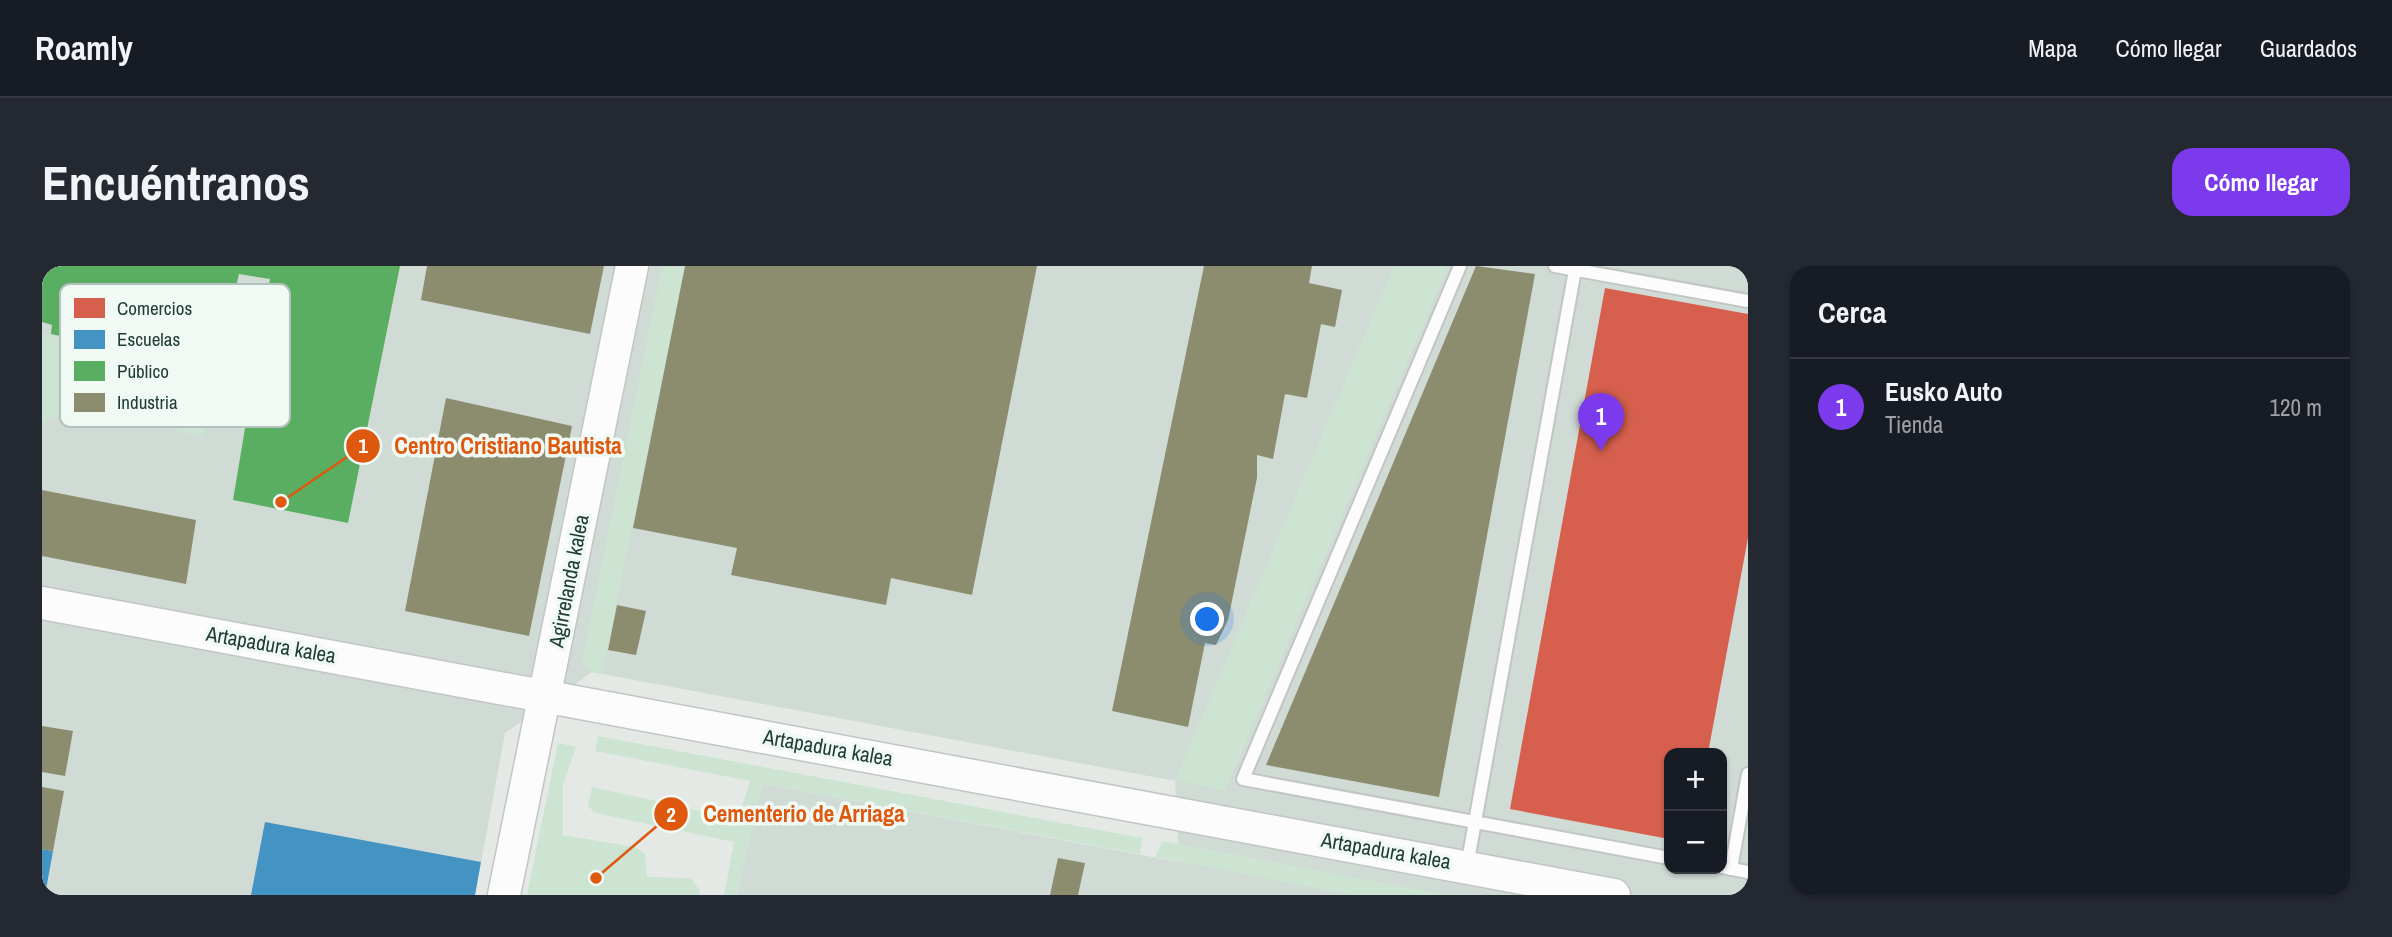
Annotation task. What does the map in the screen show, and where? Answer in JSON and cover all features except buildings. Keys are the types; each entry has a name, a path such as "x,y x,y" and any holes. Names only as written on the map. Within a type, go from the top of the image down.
{"street":[{"name":"Agirrelanda kalea","path":"504,895 632,266"},
{"name":"Artapadura kalea","path":"42,603 1614,895"}],"lane":[{"path":"1460,266 1242,779 1664,857"},
{"path":"1555,266 1748,301"},
{"path":"1467,866 1575,270"},
{"path":"1727,864 1748,774"},
{"path":"1727,868 1748,872"}],"shaded area":[{"path":"42,266 1748,266 1748,895 736,895 763,784 1179,862 1175,781 592,672 505,733 475,895 42,895"}],"green space":[{"path":"662,266 685,266 602,674 592,672 582,662"},
{"path":"1394,266 1448,266 1225,791 1175,780"},
{"path":"42,334 60,337 60,415 42,423"},
{"path":"168,427 204,427 202,438"},
{"path":"598,736 1142,838 1140,854 763,784 736,895 724,895 734,842 595,813 588,806 592,787 738,819 750,781 595,751"},
{"path":"558,743 576,747 563,785 563,835 635,847 645,854 647,877 691,878 700,891 699,895 527,895"},
{"path":"1163,841 1448,895 1352,895 1155,857"}],"place":[{"name":"Eusko Auto","path":"1601,451"},
{"name":"Centro Cristiano Bautista","path":"281,502"},
{"name":"Cementerio de Arriaga","path":"596,878"}]}
